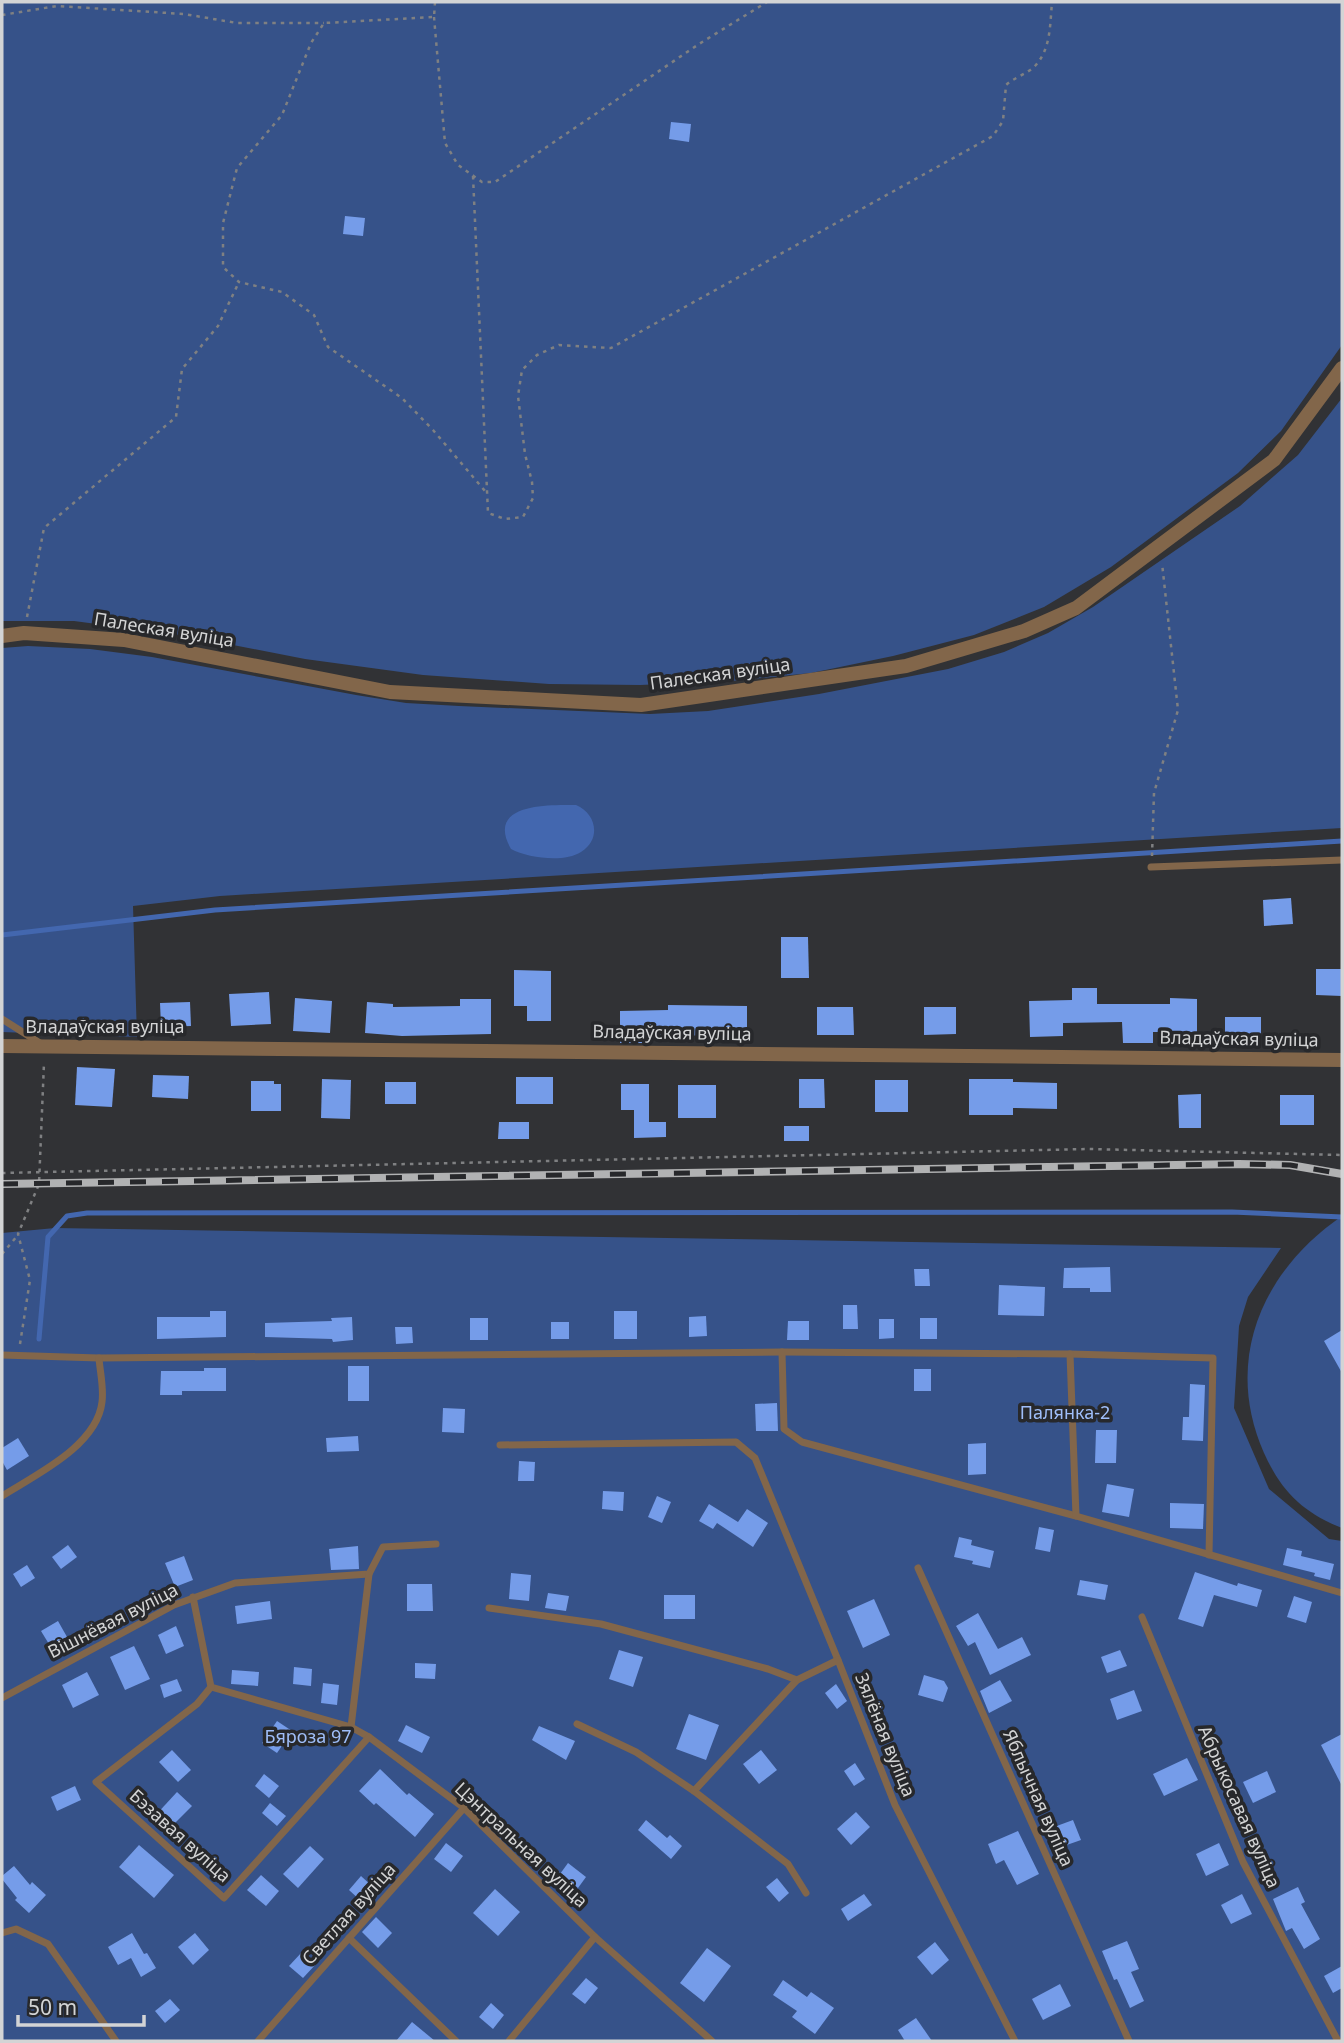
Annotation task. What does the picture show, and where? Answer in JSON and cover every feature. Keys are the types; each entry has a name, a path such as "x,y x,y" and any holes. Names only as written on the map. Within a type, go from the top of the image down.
{"street":[{"name":"Палеская вуліца","path":"2,636 24,633 124,640 390,692 641,705 906,666 1024,631 1076,608 1274,460 1342,368"},
{"name":"Владаўская вуліца","path":"2,1046 1342,1059"}],"lane":[{"path":"1151,867 1342,860"},
{"path":"2,1019 44,1046"},
{"path":"2,1355 99,1358 782,1352 1213,1358 1209,1555"},
{"path":"782,1352 784,1429 802,1442 1342,1593"},
{"path":"1070,1354 1076,1517"},
{"path":"2,1496 74,1449 92,1428 102,1403 99,1358"},
{"path":"500,1445 736,1442 755,1458 838,1660"},
{"path":"351,1727 369,1574 383,1547 436,1544"},
{"name":"Яблычная вуліца","path":"918,1568 1129,2041"},
{"name":"Вішнёвая вуліца","path":"2,1698 193,1597 235,1583 369,1574"},
{"path":"193,1597 211,1687"},
{"path":"489,1608 601,1624 768,1669 797,1680"},
{"name":"Абрыкосавая вуліца","path":"1142,1617 1243,1862 1338,2041"},
{"name":"Зялёная вуліца","path":"694,1791 797,1680 838,1660 895,1805 1015,2041"},
{"name":"Цэнтральная вуліца","path":"211,1687 351,1727 369,1737 464,1808 595,1937 712,2041"},
{"name":"Бэзавая вуліца","path":"211,1687 197,1704 96,1782 224,1898 369,1737"},
{"path":"577,1724 636,1752 694,1791 788,1864 806,1893"},
{"name":"Светлая вуліца","path":"257,2041 464,1808"},
{"path":"2,1933 16,1929 48,1944 116,2041"},
{"path":"509,2041 595,1937"},
{"path":"349,1938 456,2041"}],"path":[{"path":"435,2 445,144 458,165 482,182 495,182 699,44 767,2"},
{"path":"473,176 488,513 505,519 523,517 533,498 518,396 522,370 537,355 559,345 611,348 993,136 1003,121 1006,85 1014,77 1034,68 1048,47 1052,2"},
{"path":"2,15 57,6 184,14 237,23 324,23 434,17"},
{"path":"324,23 311,43 282,115 237,168 223,223 223,267 239,282 282,292 314,315 328,347 402,398 487,493"},
{"path":"24,633 44,528 176,417 182,369 218,326 239,282"},
{"path":"1151,867 1154,793 1178,710 1160,545"},
{"path":"2,1254 18,1234 39,1184 44,1046"},
{"path":"2,1173 1089,1149 1342,1155"},
{"path":"18,1234 30,1280 19,1355"}],"green space":[{"path":"2,2 1342,2 1342,345 1281,431 1238,473 1111,567 1044,607 974,635 811,673 731,681 640,685 549,684 423,675 305,659 187,636 74,621 2,621"},
{"path":"1342,398 1342,828 220,896 133,906 137,1037 2,1032 2,648 28,646 90,649 152,657 406,703 459,706 650,714 708,711 819,694 948,669 1004,652 1048,633 1093,607 1240,506 1298,455"},
{"path":"1342,1216 1342,1528 1305,1508 1278,1479 1264,1453 1252,1418 1248,1384 1250,1352 1258,1320 1271,1291 1290,1263 1314,1238"},
{"name":"Бяроза 97","path":"55,1228 1281,1248 1248,1297 1239,1326 1234,1408 1269,1489 1329,1539 1342,1541 1342,2041 2,2041 2,1233"}],"shaded area":[{"path":"576,805 588,814 594,827 592,840 581,852 565,857 546,858 511,849 505,834 506,823 513,815 536,807"}],"building":[{"path":"671,122 691,124 689,142 669,139"},
{"path":"345,216 365,218 363,236 343,234"},
{"path":"1291,898 1293,924 1264,926 1263,900"},
{"path":"781,937 808,937 809,978 781,978"},
{"path":"1316,969 1342,969 1342,996 1316,995"},
{"path":"514,970 551,971 551,1021 527,1021 527,1006 514,1006"},
{"path":"1072,988 1097,988 1097,1004 1170,1004 1170,998 1197,999 1197,1032 1153,1032 1153,1043 1123,1043 1122,1022 1063,1023 1063,1036 1030,1037 1029,1001 1072,1000"},
{"path":"269,992 271,1024 231,1026 229,994"},
{"path":"295,998 332,1001 330,1033 293,1031"},
{"path":"460,999 491,999 491,1034 402,1036 365,1033 367,1002 393,1004 393,1007 460,1006"},
{"path":"190,1002 191,1026 161,1027 160,1003"},
{"path":"668,1005 747,1006 747,1035 646,1036 646,1043 620,1043 620,1011 668,1010"},
{"path":"817,1007 853,1007 854,1035 817,1035"},
{"path":"924,1007 956,1007 956,1034 924,1035"},
{"path":"1225,1017 1261,1017 1261,1043 1225,1044"},
{"path":"77,1067 115,1069 112,1107 75,1105"},
{"path":"153,1075 189,1076 188,1099 152,1097"},
{"path":"516,1077 553,1077 553,1104 516,1104"},
{"path":"322,1079 351,1080 350,1119 321,1118"},
{"path":"799,1079 824,1079 825,1108 799,1108"},
{"path":"969,1079 1057,1083 1057,1109 1013,1108 1013,1115 969,1115"},
{"path":"875,1080 908,1080 908,1112 875,1112"},
{"path":"251,1081 274,1081 274,1084 281,1084 281,1111 251,1111"},
{"path":"385,1082 416,1082 416,1104 385,1104"},
{"path":"621,1084 649,1084 649,1122 666,1122 666,1137 634,1138 634,1110 621,1110"},
{"path":"678,1085 716,1085 716,1118 678,1118"},
{"path":"1201,1094 1201,1128 1179,1128 1178,1095"},
{"path":"1280,1095 1314,1095 1314,1125 1280,1125"},
{"path":"499,1122 529,1122 529,1139 498,1139"},
{"path":"784,1126 809,1126 809,1141 784,1141"},
{"path":"1110,1267 1111,1292 1090,1292 1090,1288 1063,1288 1064,1268"},
{"path":"914,1269 929,1269 930,1286 915,1286"},
{"path":"999,1285 1045,1287 1044,1316 998,1315"},
{"path":"843,1305 857,1305 858,1329 843,1329"},
{"path":"210,1311 226,1311 226,1337 157,1339 157,1317 210,1317"},
{"path":"614,1311 637,1311 637,1339 614,1339"},
{"path":"706,1316 707,1336 689,1337 689,1317"},
{"path":"352,1317 353,1340 333,1342 332,1339 265,1337 265,1323 332,1321 331,1318"},
{"path":"470,1318 488,1318 488,1340 470,1340"},
{"path":"920,1318 937,1318 937,1339 920,1339"},
{"path":"879,1319 894,1319 894,1338 879,1339"},
{"path":"788,1321 809,1321 809,1340 787,1340"},
{"path":"551,1322 569,1322 569,1339 551,1339"},
{"path":"395,1327 412,1327 413,1343 396,1344"},
{"path":"1342,1330 1342,1373 1324,1341"},
{"path":"348,1366 369,1366 369,1401 348,1401"},
{"path":"204,1368 226,1368 226,1391 182,1391 182,1395 160,1395 161,1371 204,1371"},
{"path":"914,1369 931,1369 931,1391 914,1391"},
{"path":"1190,1384 1205,1385 1203,1441 1182,1440 1183,1417 1189,1417"},
{"path":"777,1403 778,1431 756,1431 755,1404"},
{"path":"443,1408 465,1409 464,1433 442,1432"},
{"path":"1096,1430 1117,1430 1116,1463 1095,1463"},
{"path":"358,1436 359,1451 327,1452 326,1438"},
{"path":"18,1438 29,1456 7,1470 2,1461 2,1448"},
{"path":"986,1443 986,1474 968,1475 968,1444"},
{"path":"519,1461 535,1462 534,1481 518,1481"},
{"path":"1107,1484 1134,1489 1129,1517 1102,1512"},
{"path":"603,1491 624,1492 623,1511 602,1509"},
{"path":"657,1496 671,1502 662,1523 648,1517"},
{"path":"1170,1503 1204,1504 1203,1529 1170,1528"},
{"path":"709,1504 738,1522 747,1509 768,1523 753,1547 717,1523 713,1529 699,1521"},
{"path":"1039,1527 1054,1530 1050,1552 1035,1549"},
{"path":"959,1537 972,1540 971,1545 994,1551 990,1568 954,1557"},
{"path":"68,1545 77,1557 61,1569 52,1557"},
{"path":"358,1546 359,1569 331,1570 329,1549"},
{"path":"1287,1548 1302,1551 1301,1556 1334,1564 1330,1580 1314,1576 1315,1573 1283,1565"},
{"path":"184,1556 193,1580 175,1587 165,1563"},
{"path":"27,1565 35,1578 21,1587 13,1574"},
{"path":"1195,1572 1237,1586 1238,1583 1262,1590 1257,1607 1214,1595 1203,1627 1178,1619"},
{"path":"511,1573 531,1575 529,1601 509,1599"},
{"path":"1080,1580 1108,1585 1105,1600 1077,1595"},
{"path":"407,1584 432,1584 433,1611 407,1611"},
{"path":"548,1593 569,1596 566,1611 545,1608"},
{"path":"664,1595 695,1595 695,1619 664,1619"},
{"path":"1294,1596 1312,1602 1306,1623 1287,1617"},
{"path":"874,1599 890,1635 863,1648 847,1611"},
{"path":"270,1601 272,1619 237,1624 235,1606"},
{"path":"978,1613 998,1649 1022,1637 1031,1655 990,1675 975,1642 968,1646 956,1626"},
{"path":"58,1621 71,1644 55,1654 41,1631"},
{"path":"176,1626 184,1646 166,1654 158,1635"},
{"path":"134,1646 150,1679 125,1690 110,1657"},
{"path":"619,1650 643,1657 633,1687 609,1679"},
{"path":"1120,1650 1127,1666 1107,1673 1101,1657"},
{"path":"415,1663 436,1664 435,1679 415,1678"},
{"path":"294,1667 312,1669 311,1686 293,1684"},
{"path":"232,1670 259,1672 258,1686 231,1684"},
{"path":"87,1672 99,1695 73,1708 62,1685"},
{"path":"924,1675 944,1681 948,1688 943,1702 918,1695"},
{"path":"177,1679 182,1691 164,1698 160,1685"},
{"path":"1000,1680 1012,1701 989,1713 980,1691"},
{"path":"323,1683 339,1685 337,1705 321,1703"},
{"path":"836,1684 847,1701 837,1709 825,1693"},
{"path":"1134,1690 1142,1711 1117,1720 1110,1699"},
{"path":"689,1714 719,1725 706,1760 676,1749"},
{"path":"277,1721 292,1731 277,1753 262,1743"},
{"path":"406,1725 430,1737 422,1753 398,1741"},
{"path":"539,1726 575,1741 566,1760 532,1740"},
{"path":"1342,1734 1342,1786 1321,1745"},
{"path":"172,1750 191,1770 178,1782 159,1762"},
{"path":"761,1750 777,1770 759,1784 743,1764"},
{"path":"1187,1758 1198,1780 1164,1796 1153,1774"},
{"path":"855,1763 865,1779 854,1786 844,1771"},
{"path":"380,1769 407,1795 409,1793 434,1814 415,1837 359,1791"},
{"path":"1267,1771 1276,1792 1253,1803 1243,1782"},
{"path":"264,1774 279,1786 269,1798 255,1786"},
{"path":"75,1786 81,1800 57,1811 51,1797"},
{"path":"177,1792 192,1806 167,1831 153,1818"},
{"path":"270,1803 286,1816 277,1826 262,1813"},
{"path":"856,1812 870,1827 851,1845 837,1829"},
{"path":"646,1820 667,1838 670,1835 682,1846 671,1859 638,1830"},
{"path":"1073,1820 1081,1840 1061,1847 1054,1827"},
{"path":"1018,1831 1039,1874 1017,1885 1004,1860 996,1864 988,1844"},
{"path":"446,1843 463,1856 451,1872 434,1859"},
{"path":"1219,1843 1229,1865 1206,1876 1196,1854"},
{"path":"139,1845 174,1875 154,1898 119,1867"},
{"path":"310,1846 324,1859 298,1888 283,1874"},
{"path":"568,1863 586,1877 578,1888 560,1874"},
{"path":"14,1866 30,1885 32,1882 46,1895 29,1913 15,1900 17,1898 2,1879"},
{"path":"261,1875 279,1891 266,1906 247,1890"},
{"path":"361,1876 373,1887 361,1901 349,1890"},
{"path":"777,1878 789,1893 779,1902 766,1887"},
{"path":"1298,1887 1305,1902 1301,1904 1320,1939 1304,1949 1292,1928 1286,1931 1273,1899"},
{"path":"495,1889 520,1912 498,1936 473,1913"},
{"path":"864,1894 872,1905 848,1921 841,1909"},
{"path":"1242,1894 1252,1914 1231,1924 1221,1905"},
{"path":"376,1917 392,1933 378,1948 362,1932"},
{"path":"132,1933 156,1968 141,1977 131,1958 118,1965 108,1947"},
{"path":"195,1933 209,1950 193,1965 178,1947"},
{"path":"1127,1941 1139,1969 1131,1972 1144,2001 1130,2008 1102,1951"},
{"path":"935,1942 949,1960 932,1975 917,1957"},
{"path":"707,1948 731,1966 704,2002 680,1983"},
{"path":"302,1952 316,1964 303,1978 289,1966"},
{"path":"1342,1966 1342,1988 1333,1993 1324,1976"},
{"path":"586,1978 598,1988 585,2004 572,1994"},
{"path":"783,1980 807,1997 811,1992 834,2008 815,2034 792,2017 797,2011 773,1995"},
{"path":"1060,1984 1071,2006 1043,2020 1032,1999"},
{"path":"170,1999 180,2010 165,2023 155,2011"},
{"path":"491,2003 504,2015 493,2029 479,2017"},
{"path":"916,2018 932,2041 905,2041 898,2030"},
{"path":"412,2022 435,2041 396,2041"}],"waterway":[{"path":"2,935 215,910 1342,841"},
{"path":"39,1339 48,1237 67,1216 87,1213 1232,1212 1342,1217"}],"railway":[{"path":"2,1184 1239,1164 1290,1165 1342,1174"}],"park label":[{"name":"Палянка-2","path":"1065,1413"}]}
